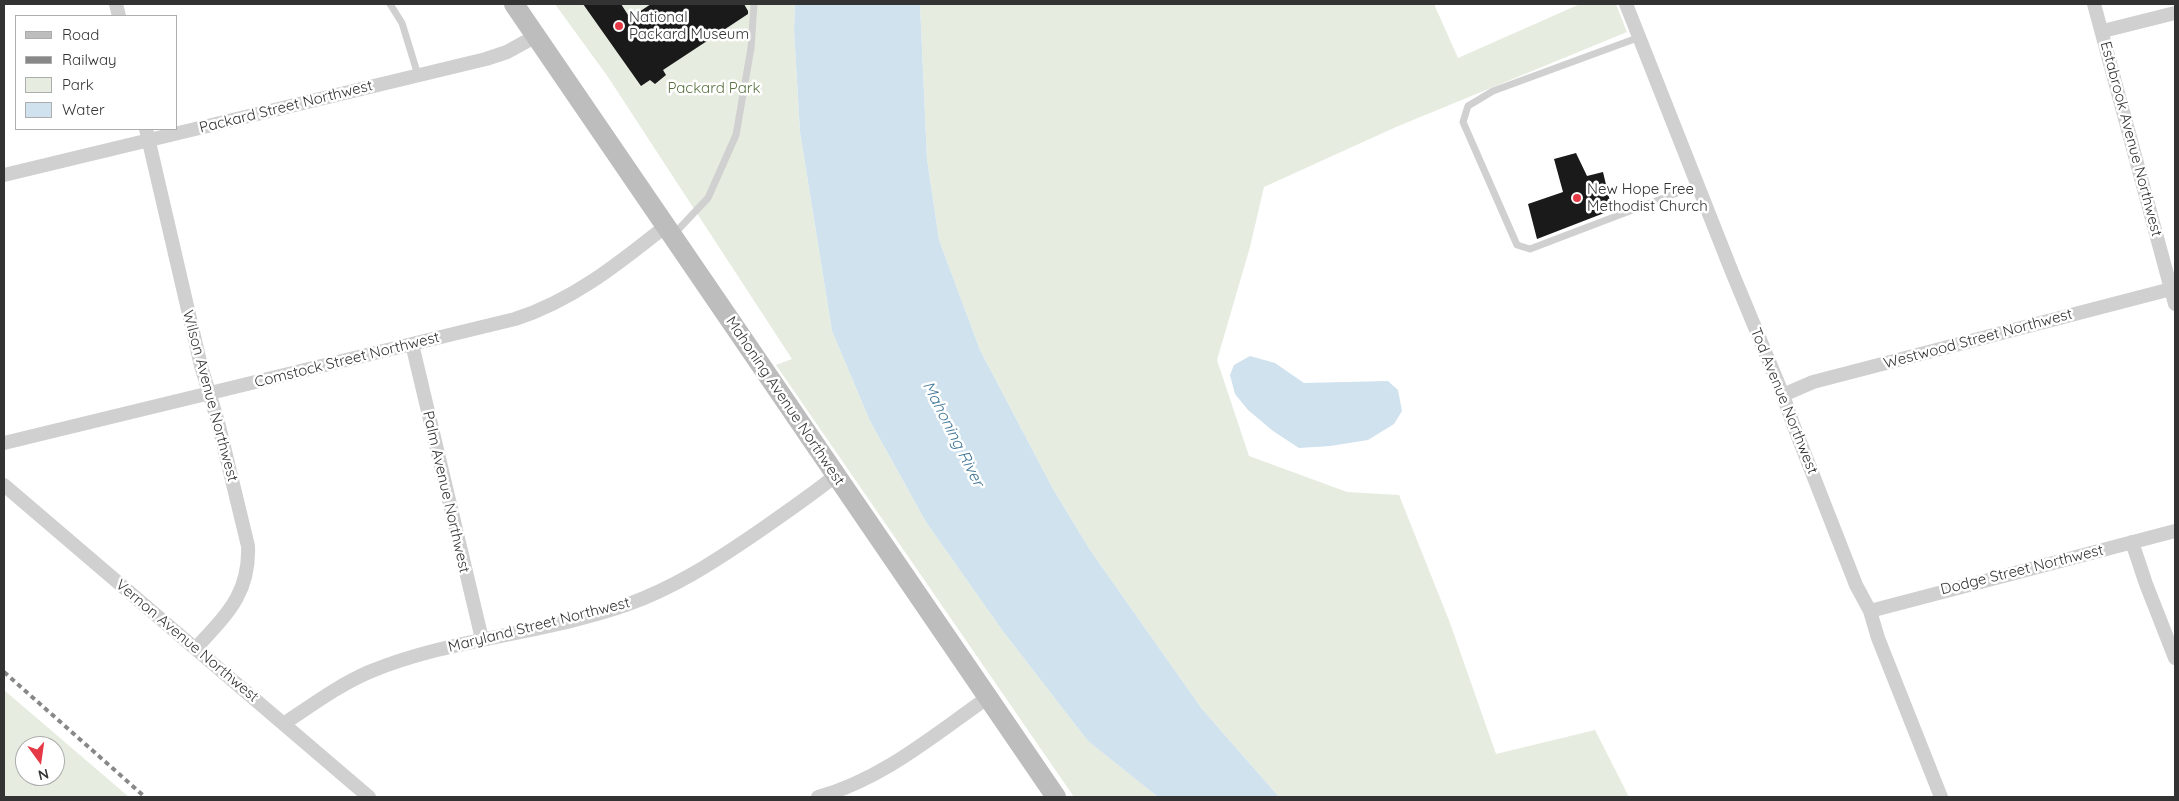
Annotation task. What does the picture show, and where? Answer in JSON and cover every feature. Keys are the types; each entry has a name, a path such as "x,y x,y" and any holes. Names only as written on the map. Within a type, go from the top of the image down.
{"main road":[{"name":"Mahoning Avenue Northwest","path":"514,4 670,229 807,431 835,476 1056,797"}],"street":[{"name":"Tod Avenue Northwest","path":"1626,4 1783,395 1853,576 1870,611 1878,638 1941,797"},
{"name":"Estabrook Avenue Northwest","path":"2094,4 2173,288 2175,304"},
{"path":"2103,31 2175,13"},
{"name":"Packard Street Northwest","path":"178,127 486,59 507,52 536,36"},
{"name":"Packard Street Northwest","path":"4,176 165,130"},
{"name":"Wilson Avenue Northwest","path":"147,134 208,392 246,535 248,560 245,582 240,595 229,612 196,648"},
{"name":"Comstock Street Northwest","path":"4,443 515,319 559,302 670,229"},
{"name":"Westwood Street Northwest","path":"1783,395 1813,382 2173,288"},
{"name":"Palm Avenue Northwest","path":"412,344 482,639"},
{"name":"Maryland Street Northwest","path":"285,723 336,689 368,672 397,662 482,639 574,619 625,605 664,590 704,569 809,497 835,476"},
{"name":"Vernon Avenue Northwest","path":"4,485 285,723 369,797"},
{"name":"Dodge Street Northwest","path":"1870,611 1897,602 2175,531"},
{"path":"2132,542 2175,658"},
{"path":"818,797 857,784 892,765 987,698"}],"lane":[{"path":"390,4 402,23 418,75"},
{"path":"670,229 708,198 736,135 751,48 754,4"},
{"path":"1640,38 1493,91 1468,106 1463,122 1516,245 1530,249 1698,185"}],"green space":[{"name":"Packard Park","path":"555,4 795,4 794,30 800,132 832,331 870,421 926,522 1002,630 1088,741 1158,797 1074,797 776,365 792,359 608,77"},
{"path":"920,4 1434,4 1458,58 1580,4 1616,4 1627,32 1396,127 1264,187 1250,247 1217,360 1249,456 1347,492 1399,495 1450,623 1496,754 1595,730 1629,797 1279,797 1202,709 1090,550 1053,489 980,350 939,240 927,159"},
{"path":"4,690 58,736 15,736 15,786 65,786 65,742 129,797 4,797"}],"water":[{"name":"Mahoning River","path":"795,4 920,4 927,159 939,240 980,350 1053,489 1090,550 1202,709 1279,797 1158,797 1088,741 1002,630 926,522 870,421 832,331 800,132 794,30"},
{"path":"1250,356 1275,363 1304,383 1388,381 1398,390 1402,411 1394,424 1368,440 1330,446 1299,448 1273,431 1248,410 1235,394 1230,375 1234,365"}],"building":[{"path":"583,4 621,4 630,18 651,4 744,4 748,14 663,70 666,75 655,84 650,80 641,86"},
{"name":"New Hope Free Methodist Church","path":"1576,153 1587,176 1603,172 1612,210 1537,239 1528,204 1563,192 1554,159"}],"railway":[{"path":"4,672 145,797"}],"place":[{"name":"National Packard Museum","path":"619,26"},
{"name":"New Hope Free Methodist Church","path":"1577,198"}]}
